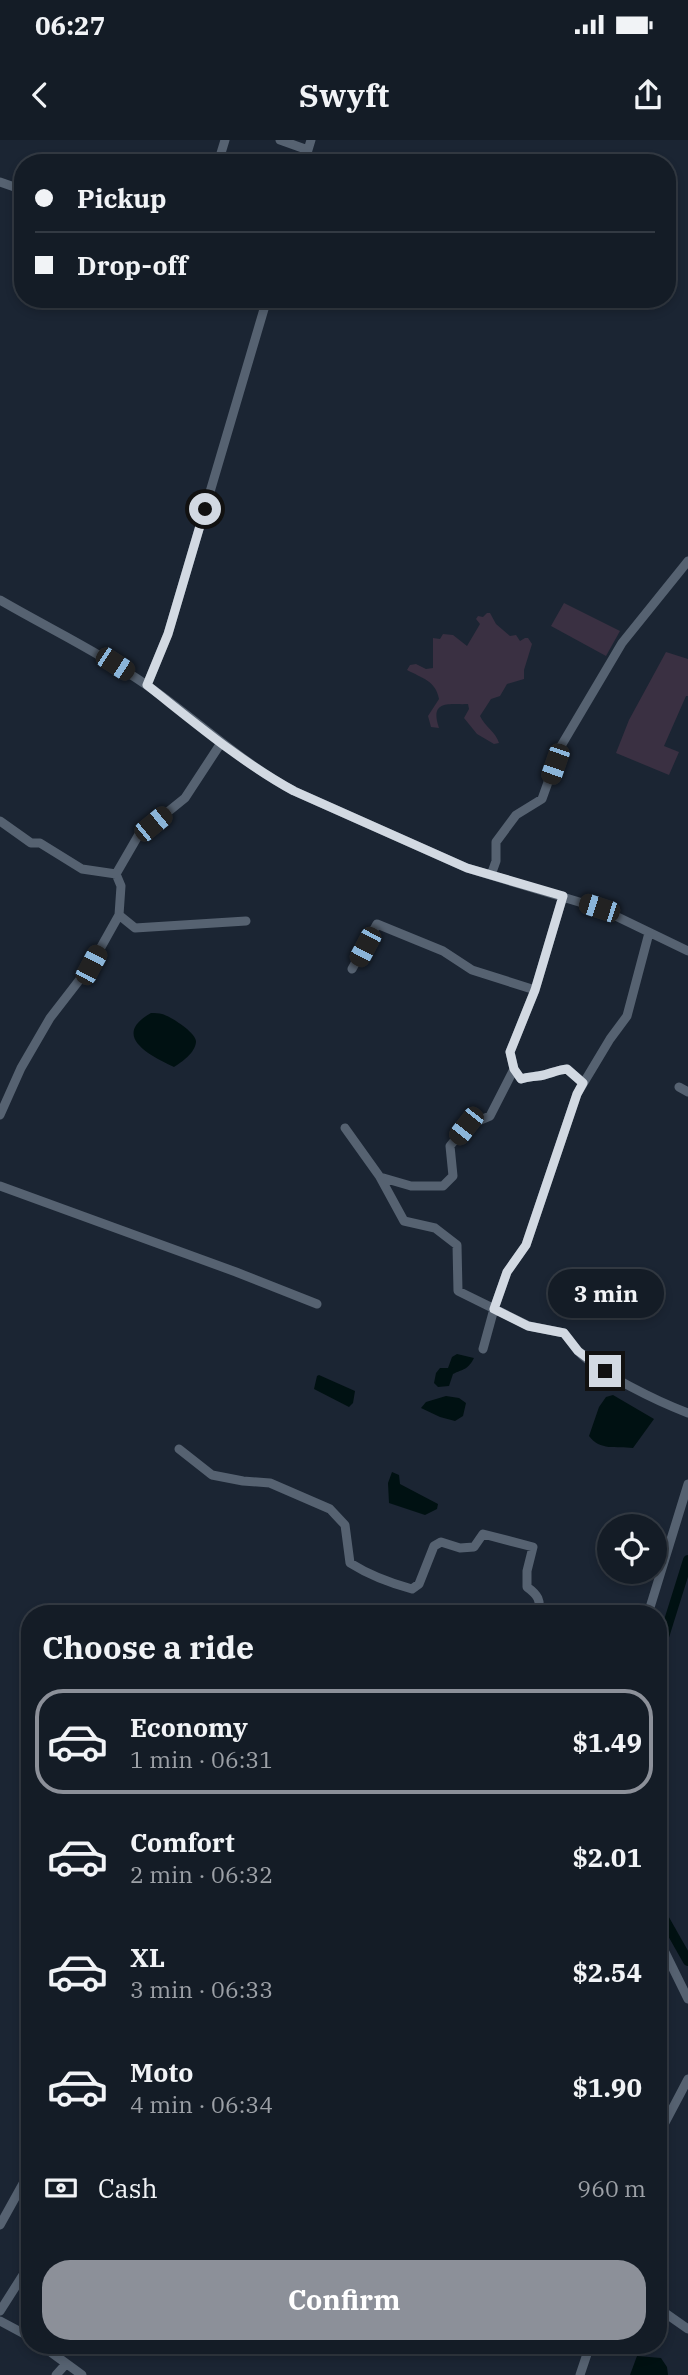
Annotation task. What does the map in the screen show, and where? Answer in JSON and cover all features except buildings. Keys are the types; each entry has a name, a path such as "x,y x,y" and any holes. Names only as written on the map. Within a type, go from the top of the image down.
{"street":[{"path":"280,140 308,150"},
{"path":"307,154 311,140"},
{"path":"147,685 168,634 264,308"},
{"path":"491,875 496,861 496,842 516,815 542,799 561,746 622,643 688,561"},
{"path":"0,600 115,664 273,780 305,797 467,868 608,912 688,951"},
{"path":"116,874 138,836 184,798 221,743"},
{"path":"0,821 31,843 40,843 82,869 116,874"},
{"path":"0,1115 21,1068 50,1018 91,965 119,915 121,886 116,874"},
{"path":"563,896 535,990 510,1052 514,1069 521,1079 567,1069 583,1083"},
{"path":"119,915 135,928 246,921"},
{"path":"352,969 377,924 443,951 472,970 535,990"},
{"path":"483,1349 507,1272 526,1245 577,1094 627,1016 649,933"},
{"path":"380,1177 411,1186 443,1186 453,1176 450,1146 466,1126 491,1116 514,1069"},
{"path":"345,1128 380,1177 404,1221 435,1228 457,1245 458,1292 528,1326 564,1333 578,1351 605,1371 660,1402 688,1413"},
{"path":"0,1186 317,1304"},
{"path":"179,1449 212,1475 270,1483 330,1509 345,1525 350,1563 366,1573 404,1587 412,1589 419,1584 434,1546 441,1542 460,1548 474,1547 483,1534 533,1547 527,1571 527,1587 537,1594 540,1605"},
{"path":"652,1605 688,1484"},
{"path":"667,1956 688,1999"},
{"path":"667,2119 688,2079"},
{"path":"0,2225 21,2187"},
{"path":"0,2311 21,2278"},
{"path":"667,2314 688,2329"},
{"path":"0,2320 21,2332"},
{"path":"52,2354 82,2375"},
{"path":"580,2375 587,2354"},
{"path":"57,2375 65,2364"}],"shaded area":[{"path":"564,603 620,631 606,656 551,626"},
{"path":"490,613 496,624 510,636 516,635 520,641 528,638 532,644 524,679 507,684 500,696 491,699 480,716 498,739 499,743 494,744 477,734 464,718 469,709 468,704 448,704 439,708 439,728 431,727 428,716 439,699 435,688 428,681 407,670 410,665 416,664 426,669 433,668 433,638 440,639 443,634 453,635 467,646 480,624 476,619"},
{"path":"666,652 688,659 688,696 664,746 679,752 669,775 616,753 629,720"},
{"path":"151,1013 171,1018 195,1038 191,1053 174,1067 146,1051 134,1037 139,1021"},
{"path":"457,1354 474,1358 467,1367 453,1374 449,1386 438,1387 434,1383 436,1373 440,1368 448,1368 452,1357"},
{"path":"319,1375 355,1391 353,1403 349,1407 314,1389"},
{"path":"613,1395 654,1419 633,1448 603,1446 589,1436 599,1407 606,1397"},
{"path":"446,1396 459,1398 466,1403 463,1416 455,1421 421,1408 426,1402"},
{"path":"392,1472 399,1475 400,1484 438,1504 437,1509 425,1515 389,1503 388,1483"},
{"path":"637,2356 661,2358 667,2367 668,2375 630,2375"}],"waterway":[{"path":"667,1627 688,1560"},
{"path":"667,1924 688,1961"}],"route":[{"path":"205,509 168,634 147,685 221,743 273,780 294,791 467,868 563,896 535,990 510,1052 514,1069 521,1079 567,1069 583,1083 526,1245 507,1272 494,1309 528,1326 564,1333 578,1351 605,1371"}]}
